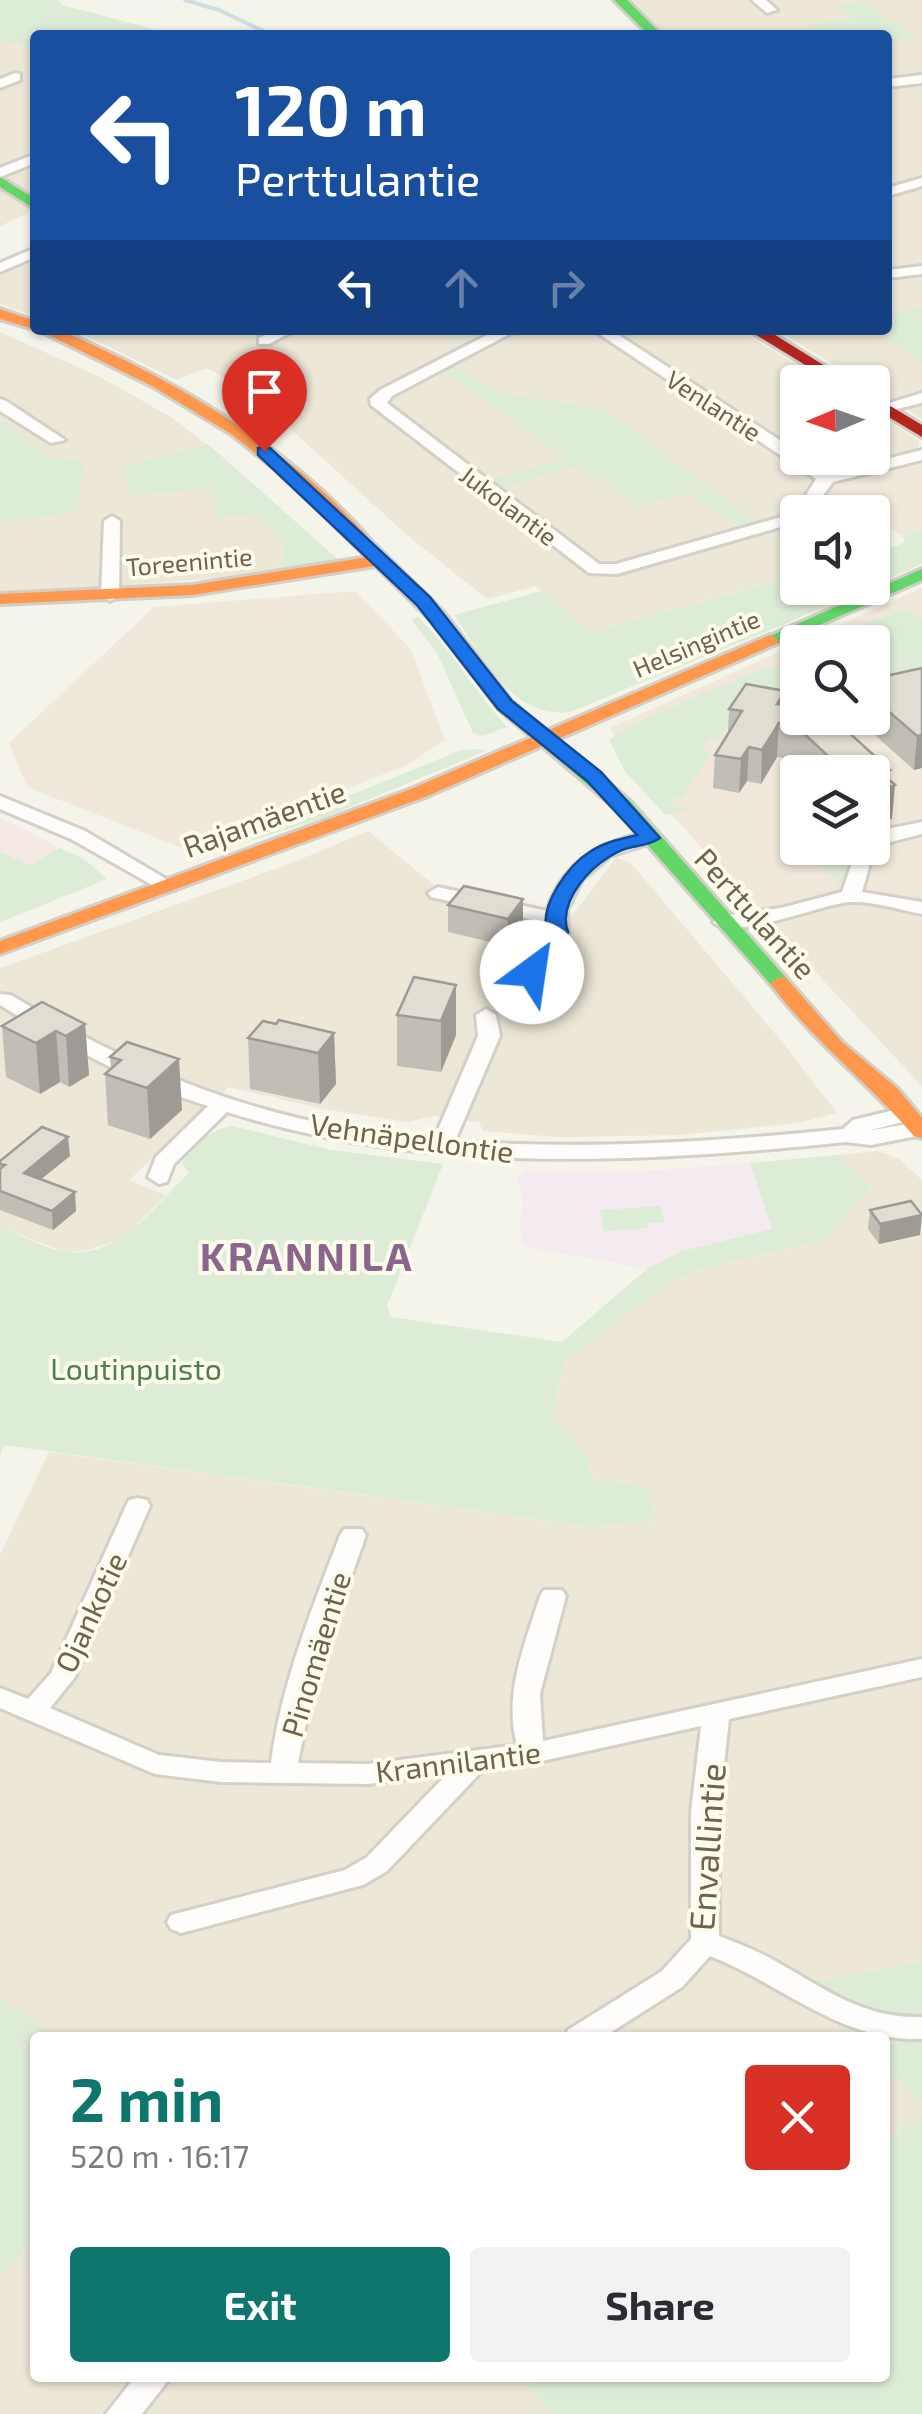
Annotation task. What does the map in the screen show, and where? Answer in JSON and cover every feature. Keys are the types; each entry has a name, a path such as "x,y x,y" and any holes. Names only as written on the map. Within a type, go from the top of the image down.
{"street":[{"path":"758,0 771,10"},
{"path":"626,1 652,30"},
{"path":"0,84 15,77"},
{"path":"892,83 922,80"},
{"path":"0,173 30,160"},
{"path":"0,182 30,201"},
{"path":"914,185 922,195"},
{"path":"0,268 30,254"},
{"path":"892,274 922,270"},
{"path":"0,314 30,324"},
{"name":"Perttulantie","path":"58,335 111,358 221,420 264,451 382,560 438,617 488,687 594,776 650,838 907,1125 922,1160"},
{"path":"264,341 276,335"},
{"name":"Jukolantie","path":"499,335 386,392 378,399 379,405 594,569 616,569 780,521"},
{"name":"Venlantie","path":"609,335 827,479"},
{"path":"764,335 815,365"},
{"path":"890,402 922,398"},
{"path":"0,404 57,440"},
{"path":"890,412 922,432"},
{"path":"827,479 922,455"},
{"name":"Jukolantie","path":"815,495 827,479"},
{"path":"110,596 112,521"},
{"name":"Toreenintie","path":"0,599 110,596 281,580 382,560"},
{"name":"Helsingintie","path":"546,738 922,574"},
{"name":"Rajamäentie","path":"0,948 383,806 546,738"},
{"path":"0,802 78,835 168,886"},
{"path":"890,836 922,828"},
{"path":"532,972 558,932 553,918 556,904 593,858 616,846 650,838"},
{"path":"852,896 862,865"},
{"path":"438,893 553,918"},
{"path":"727,926 760,924 782,914 852,896 922,908"},
{"name":"Vehnäpellontie","path":"4,999 45,1035 130,1070 222,1104 339,1130 522,1153 591,1155 670,1152 846,1135 872,1138 907,1125"},
{"path":"442,1144 489,1036 486,1015"},
{"path":"159,1177 164,1162 222,1104"},
{"name":"Ojankotie","path":"32,1712 62,1678 138,1506"},
{"name":"Pinomäentie","path":"283,1774 286,1738 299,1692 353,1536"},
{"path":"533,1753 523,1718 526,1692 552,1596"},
{"name":"Krannilantie","path":"0,1697 155,1764 187,1770 368,1774 533,1753 922,1668"},
{"name":"Envallintie","path":"588,2032 672,1979 705,1942 706,1812 716,1714"},
{"path":"180,1922 353,1878 377,1864 474,1763"},
{"path":"705,1942 761,1966 859,2023 922,2028"},
{"path":"122,2414 150,2382"}],"shaded area":[{"path":"633,0 922,0 922,419 890,399 890,365 835,365 784,335 892,335 892,30 660,30"},
{"path":"0,41 30,48 30,212 0,226"},
{"path":"30,260 30,314 0,304 0,274"},
{"path":"0,332 100,377 171,417 206,444 257,514 285,543 278,574 0,594"},
{"path":"83,335 748,335 797,365 780,365 780,475 815,475 811,476 840,495 780,495 780,581 591,632 536,586 487,599 407,535 251,393 207,368 177,380"},
{"path":"890,423 919,441 918,448 890,455"},
{"path":"922,460 922,530 903,536 890,528 890,495 839,495 829,489 861,475 890,475 890,468"},
{"path":"922,588 922,908 851,896 765,918 626,764 610,728 780,652 780,735 890,735 890,625 839,625"},
{"path":"355,591 410,648 445,740 407,765 199,847 179,847 27,787 9,743 154,607"},
{"path":"0,818 60,848 29,867 0,854"},
{"path":"368,831 434,885 572,915 616,858 630,862 837,1113 798,1123 680,1135 559,1137 483,1131 479,1122 434,1116 408,1122 323,1109 229,1087 129,1180 166,1195 123,1238 85,1251 65,1252 0,1227 0,968 289,864"},
{"path":"851,896 922,908 922,1086 765,918"},
{"path":"878,1151 899,1159 922,1180 922,1962 793,1985 845,2032 50,2032 0,1999 0,1555 49,1452 592,1527 657,1520 646,1486 592,1479 585,1454 552,1415 565,1359 663,1286 697,1270 827,1239 870,1186 837,1155"},
{"path":"750,1163 773,1229 682,1251 647,1269 523,1246 519,1225 523,1203 517,1177 526,1171 643,1171"},
{"path":"890,2072 922,2101 922,2115 890,2137"},
{"path":"30,2244 30,2382 535,2382 527,2387 550,2414 0,2414 0,2277"}],"green space":[{"path":"0,0 57,0 63,5 156,30 30,30 30,48 0,41"},
{"path":"864,2 916,38 892,41 892,30 818,30 810,24 853,19 837,5"},
{"path":"922,308 922,363 884,335 892,335 892,313"},
{"path":"451,364 500,393 605,410 760,524 743,530 690,493 638,506 579,465 498,489 487,480 568,459 439,369"},
{"path":"5,422 50,458 84,460 77,511 0,523 0,423"},
{"path":"208,444 340,561 278,574 285,543 257,514 219,517 211,489 128,495 125,466"},
{"path":"922,530 922,564 890,578 890,549 905,542 903,536"},
{"path":"780,581 780,605 829,605 570,712 549,712 515,695 488,666 454,615 542,591 591,632"},
{"path":"901,609 922,618 922,692 890,697 890,625 863,625"},
{"path":"418,617 507,727 483,736 473,733 437,653 411,619"},
{"path":"764,668 780,669 780,696 734,700 726,713 734,715 719,739 710,737 702,750 710,753 683,797 670,800 676,809 693,809 665,815 624,770 609,740 647,718"},
{"path":"461,750 486,751 326,817 202,856"},
{"path":"60,848 84,859 107,879 0,922 0,852 30,865"},
{"path":"822,865 851,865 842,892 838,894 833,889 842,886"},
{"name":"Loutinpuisto","path":"232,1126 331,1150 443,1164 387,1306 391,1317 562,1342 647,1269 682,1251 772,1229 750,1163 837,1155 870,1186 827,1239 697,1270 663,1286 565,1359 552,1415 585,1454 592,1479 646,1486 657,1520 592,1527 4,1445 0,1456 0,1227 67,1252 103,1247 135,1227 189,1173 182,1164 197,1145 217,1130"},
{"path":"660,1206 665,1222 647,1223 648,1228 604,1231 600,1210"},
{"path":"922,1962 922,2101 890,2072 890,2032 845,2032 792,1985"},
{"path":"0,1999 50,2032 30,2032 30,2244 0,2277"},
{"path":"922,2115 922,2414 550,2414 527,2387 535,2382 890,2382 890,2137"}],"building":[{"path":"922,668 922,735 917,736 890,713 890,675"},
{"path":"746,684 780,690 780,723 762,750 749,747 741,759 715,755 742,711 729,709"},
{"path":"806,735 852,735 874,755 827,755"},
{"path":"464,886 523,899 508,919 448,905"},
{"path":"414,977 456,985 441,1021 397,1015"},
{"path":"42,1002 85,1024 66,1036 56,1031 36,1043 2,1026"},
{"path":"279,1020 334,1033 318,1053 248,1038 263,1021 276,1024"},
{"path":"127,1042 179,1059 147,1088 105,1074 121,1060 110,1057"},
{"path":"42,1127 68,1137 24,1173 75,1192 52,1211 0,1191 0,1169 5,1165 0,1161"},
{"path":"911,1201 922,1215 880,1224 870,1210"}],"waterway":[{"path":"185,0 219,10 261,30"}],"traffic: fast":[{"path":"620,0 651,30"},
{"path":"0,181 30,202"},
{"path":"369,549 438,617 505,705 623,805 780,983"},
{"path":"770,640 922,574"}],"traffic: slow":[{"path":"0,314 30,324"},
{"path":"57,335 158,383 236,431 289,472 369,549"},
{"path":"0,599 192,590 381,560"},
{"path":"0,948 418,793 770,640"},
{"path":"780,983 835,1046 889,1093 922,1131"}],"traffic: jam":[{"path":"764,335 815,365"},
{"path":"890,412 922,432"}],"district":[{"name":"KRANNILA","path":"307,1255"}],"route":[{"path":"264,451 424,601 505,705 594,776 650,838 616,846 593,858 556,904 553,918 558,932 532,972"}]}
